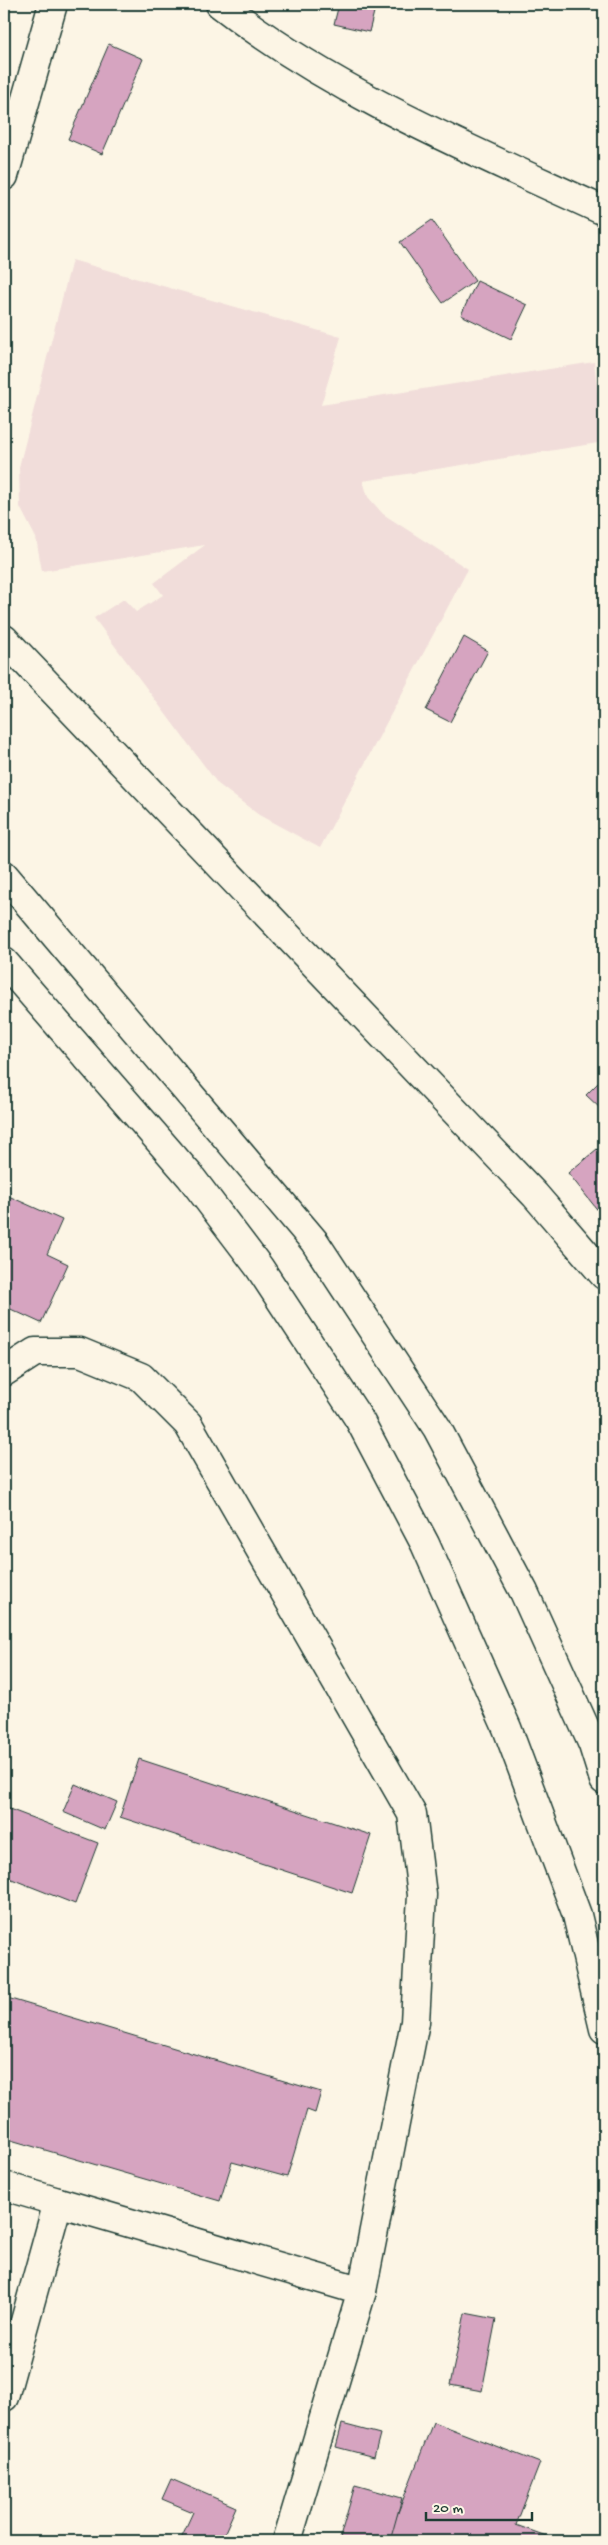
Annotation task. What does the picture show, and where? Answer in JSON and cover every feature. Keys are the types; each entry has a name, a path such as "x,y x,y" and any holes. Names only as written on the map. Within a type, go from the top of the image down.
{"main road":[{"path":"4,176 53,4"},
{"path":"220,4 255,31 340,85 420,125 604,211"},
{"path":"4,639 535,1195 604,1275"},
{"path":"11,884 314,1241 437,1428 524,1592 592,1745 604,1780"},
{"path":"4,962 190,1176 259,1268 360,1419 425,1544 507,1728 577,1915 604,2028"},
{"path":"4,1372 35,1352 80,1352 141,1377 188,1424 412,1814 422,1895 415,2022 362,2292 287,2541"},
{"path":"4,2186 362,2292"},
{"path":"4,2397 58,2202"}],"shaded area":[{"path":"72,260 341,337 321,405 594,362 604,442 363,481 368,497 383,514 468,569 320,848 259,815 218,784 94,618 124,599 136,612 163,595 154,583 205,545 42,571 36,538 20,507 19,467"}],"building":[{"path":"339,4 376,4 369,32 334,24"},
{"path":"109,44 143,59 102,154 68,139"},
{"path":"432,220 475,281 443,303 400,242"},
{"path":"477,281 527,305 511,339 461,315"},
{"path":"464,637 488,651 450,722 426,710"},
{"path":"604,1077 604,1106 601,1109 586,1095"},
{"path":"597,1149 604,1157 604,1218 568,1173"},
{"path":"4,1194 62,1220 47,1254 68,1264 41,1323 4,1306"},
{"path":"139,1759 371,1835 352,1893 120,1817"},
{"path":"75,1784 117,1802 105,1830 63,1812"},
{"path":"4,1807 98,1843 75,1904 4,1876"},
{"path":"4,1997 321,2092 315,2113 307,2110 287,2177 232,2162 220,2201 4,2138"},
{"path":"465,2313 496,2319 482,2391 450,2385"},
{"path":"433,2422 540,2463 516,2525 549,2537 547,2541 387,2541"},
{"path":"342,2424 380,2434 374,2457 336,2447"},
{"path":"171,2479 236,2507 221,2541 188,2541 181,2538 193,2512 162,2499"},
{"path":"355,2485 402,2498 390,2541 339,2541"}]}
